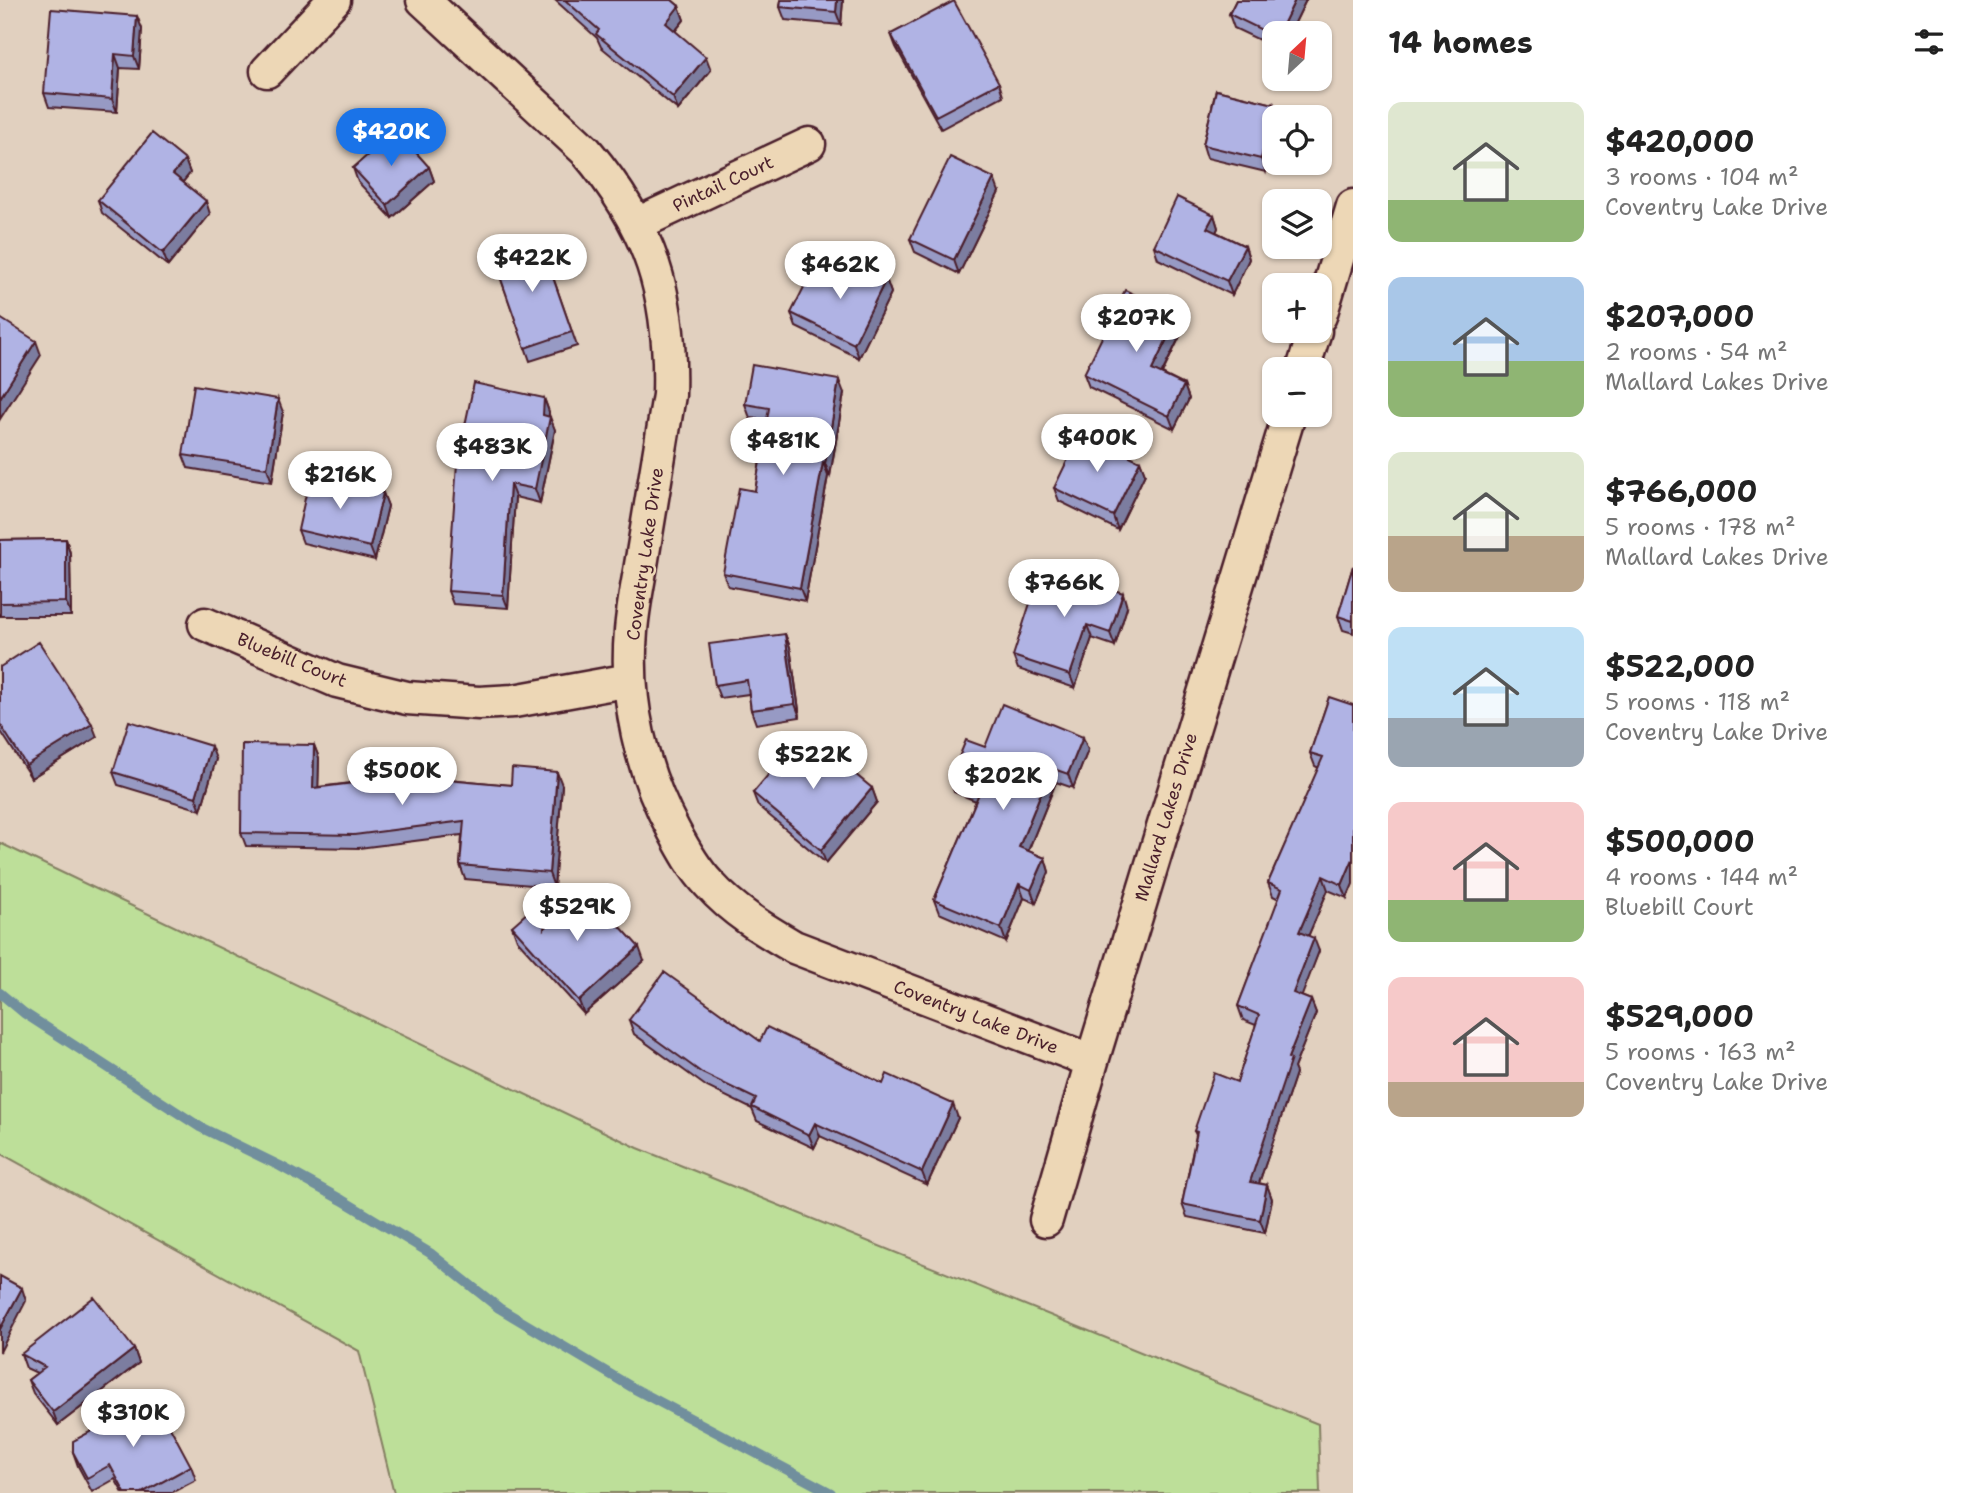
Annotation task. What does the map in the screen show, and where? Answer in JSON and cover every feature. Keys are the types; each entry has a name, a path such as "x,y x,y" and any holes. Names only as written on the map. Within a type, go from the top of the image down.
{"street":[{"path":"267,71 334,0"},
{"name":"Coventry Lake Drive","path":"423,0 586,151 609,178 637,225 650,254 667,324 669,395 631,631 630,680 634,717 642,752 653,786 686,855 708,883 734,908 762,929 794,947 1092,1061"},
{"name":"Pintail Court","path":"637,225 809,144"},
{"path":"1332,276 1353,206"},
{"name":"Mallard Lakes Drive","path":"1046,1220 1285,427"},
{"name":"Bluebill Court","path":"205,624 337,681 407,698 479,703 514,701 630,680"}],"green space":[{"path":"0,843 638,1148 1318,1424 1320,1493 394,1493 359,1351 0,1153"}],"building":[{"path":"565,0 672,0 679,6 666,23 706,57 673,97 596,34 599,30"},
{"path":"781,0 837,0 836,12 780,7"},
{"path":"1236,0 1295,0 1285,21 1262,21 1262,30 1229,14"},
{"path":"954,1 999,83 936,116 891,34"},
{"path":"51,9 137,16 134,56 115,54 112,99 44,93"},
{"path":"1216,90 1274,104 1262,105 1261,159 1203,145"},
{"path":"396,130 429,167 387,205 353,168"},
{"path":"152,133 185,160 173,174 206,201 163,253 98,200"},
{"path":"950,157 994,178 954,260 910,239"},
{"path":"1177,197 1214,215 1207,228 1245,246 1227,281 1154,246"},
{"path":"540,240 572,332 525,348 493,256"},
{"path":"844,259 886,279 854,344 791,313 811,273 832,283"},
{"path":"1125,290 1178,316 1152,370 1184,385 1169,416 1084,374"},
{"path":"0,318 36,341 0,398"},
{"path":"752,365 839,380 800,588 723,573 739,488 755,491 769,408 745,404"},
{"path":"474,383 544,398 543,415 550,417 535,489 510,484 503,595 448,591 457,463"},
{"path":"194,385 278,399 267,468 183,455"},
{"path":"1081,432 1140,461 1113,516 1054,488"},
{"path":"310,476 383,493 370,547 298,530"},
{"path":"66,539 66,602 0,603 0,540"},
{"path":"1042,566 1123,593 1110,633 1087,625 1070,675 1013,656"},
{"path":"1353,566 1353,621 1338,616"},
{"path":"785,634 795,704 751,710 747,680 715,685 709,644"},
{"path":"39,642 92,724 26,765 0,724 0,667"},
{"path":"1329,697 1353,705 1353,859 1342,885 1323,876 1299,932 1314,938 1293,993 1311,1000 1288,1058 1291,1059 1250,1182 1267,1185 1260,1220 1182,1204 1197,1132 1194,1131 1214,1073 1237,1082 1259,1015 1238,1006 1282,889 1268,883 1323,757 1310,753"},
{"path":"1002,704 1083,737 1068,774 1051,768 1019,847 1045,858 1031,890 1019,884 1001,928 934,900 980,791 950,779 966,740 985,747"},
{"path":"129,721 211,746 196,797 113,772"},
{"path":"804,732 872,788 821,850 753,793"},
{"path":"242,744 314,745 313,788 426,774 426,777 511,785 512,768 557,772 549,873 460,865 464,821 354,835 241,833"},
{"path":"588,891 639,947 579,1001 512,926 547,895 544,929"},
{"path":"664,972 760,1041 767,1027 883,1084 887,1074 953,1104 922,1172 815,1123 809,1135 752,1107 756,1099 702,1073 629,1020"},
{"path":"0,1276 22,1288 0,1329"},
{"path":"94,1297 134,1349 53,1412 28,1380 45,1367 21,1354"},
{"path":"154,1397 191,1466 142,1493 125,1493 110,1465 87,1478 73,1452 73,1441"}],"waterway":[{"path":"0,993 24,1013 200,1127 280,1166 430,1253 499,1308 635,1389 831,1493"}]}
